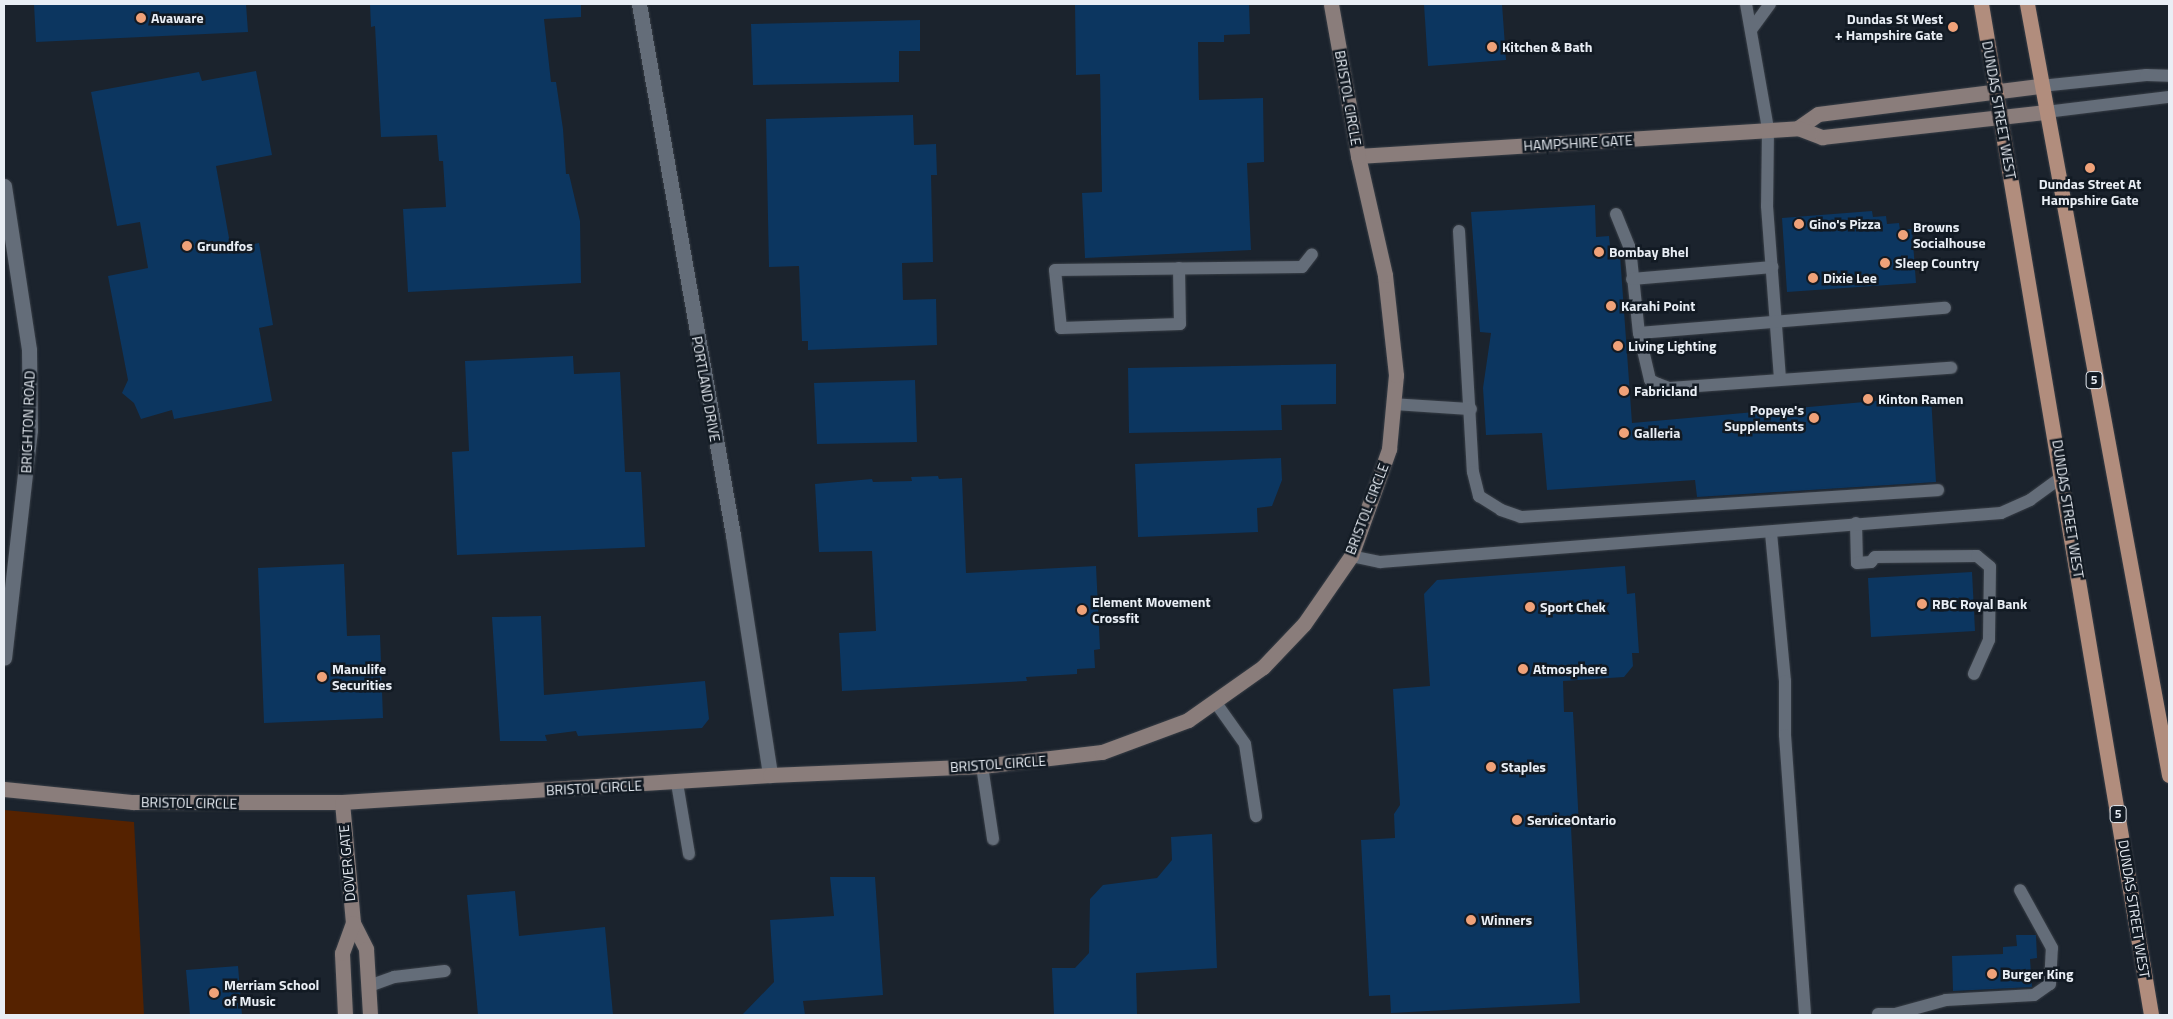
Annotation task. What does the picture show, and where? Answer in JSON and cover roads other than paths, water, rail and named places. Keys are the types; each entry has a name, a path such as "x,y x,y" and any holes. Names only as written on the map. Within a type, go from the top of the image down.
{"main road":[{"name":"DUNDAS STREET WEST","path":"1981,4 2063,476 2151,1015"},
{"name":"5","path":"2027,4 2169,775"},
{"path":"2142,1015 2148,999"}],"street":[{"name":"PORTLAND DRIVE","path":"639,4 733,535 770,775"},
{"name":"BRISTOL CIRCLE","path":"4,789 133,802 342,802 677,783 770,775 982,766 1102,752 1180,724 1216,703 1277,654 1304,624 1351,556 1389,449 1396,375 1385,275 1358,156 1331,4"},
{"path":"1798,128 1818,114 2041,86"},
{"name":"HAMPSHIRE GATE","path":"1358,156 1768,129 1798,128 1822,137 2046,112"},
{"name":"BRIGHTON ROAD","path":"4,186 29,350 30,430 4,658"},
{"name":"DOVER GATE","path":"342,802 352,923 366,950 370,1015"},
{"name":"DOVER GATE","path":"345,1015 342,953 352,923"}],"lane":[{"path":"1746,4 1768,129 1767,206 1780,380"},
{"path":"1751,30 1770,4"},
{"path":"2041,86 2146,74 2169,76"},
{"path":"2046,112 2169,98"},
{"path":"1616,214 1630,248 1638,333 1650,380 1658,384 1669,388 1951,368"},
{"path":"1459,231 1471,409 1473,472 1479,496 1501,510 1521,517 1938,490"},
{"path":"1179,268 1180,324 1061,328 1055,270 1179,268 1302,267 1312,254"},
{"path":"1632,279 1772,267"},
{"path":"1638,333 1945,308"},
{"path":"1393,404 1471,409"},
{"path":"1351,556 1380,562 1771,533 1856,522 2001,513 2030,500 2063,476"},
{"path":"1856,522 1857,563 1871,562 1878,565 1912,564 1927,556 1977,556 1990,567 1989,640 1974,674"},
{"path":"1771,533 1785,680 1801,978 1805,1015"},
{"path":"1216,703 1245,744 1256,816"},
{"path":"982,766 992,839"},
{"path":"677,783 689,854"},
{"path":"1878,1014 1896,1014 1946,1000 2034,995 2050,984 2052,948 2020,890"},
{"path":"369,986 394,977 445,971"}],"place":[{"name":"Avaware","path":"141,18"},
{"name":"Dundas St West + Hampshire Gate","path":"1953,27"},
{"name":"Kitchen & Bath","path":"1492,47"},
{"name":"Dundas Street At Hampshire Gate","path":"2090,168"},
{"name":"Gino's Pizza","path":"1799,224"},
{"name":"Browns Socialhouse","path":"1903,235"},
{"name":"Grundfos","path":"187,246"},
{"name":"Bombay Bhel","path":"1599,252"},
{"name":"Sleep Country","path":"1885,263"},
{"name":"Dixie Lee","path":"1813,278"},
{"name":"Karahi Point","path":"1611,306"},
{"name":"Living Lighting","path":"1618,346"},
{"name":"Fabricland","path":"1624,391"},
{"name":"Kinton Ramen","path":"1868,399"},
{"name":"Popeye's Supplements","path":"1814,418"},
{"name":"Galleria","path":"1624,433"},
{"name":"RBC Royal Bank","path":"1922,604"},
{"name":"Sport Chek","path":"1530,607"},
{"name":"Element Movement Crossfit","path":"1082,610"},
{"name":"Atmosphere","path":"1523,669"},
{"name":"Manulife Securities","path":"322,677"},
{"name":"Staples","path":"1491,767"},
{"name":"ServiceOntario","path":"1517,820"},
{"name":"Winners","path":"1471,920"},
{"name":"Burger King","path":"1992,974"},
{"name":"Merriam School of Music","path":"214,993"}]}
